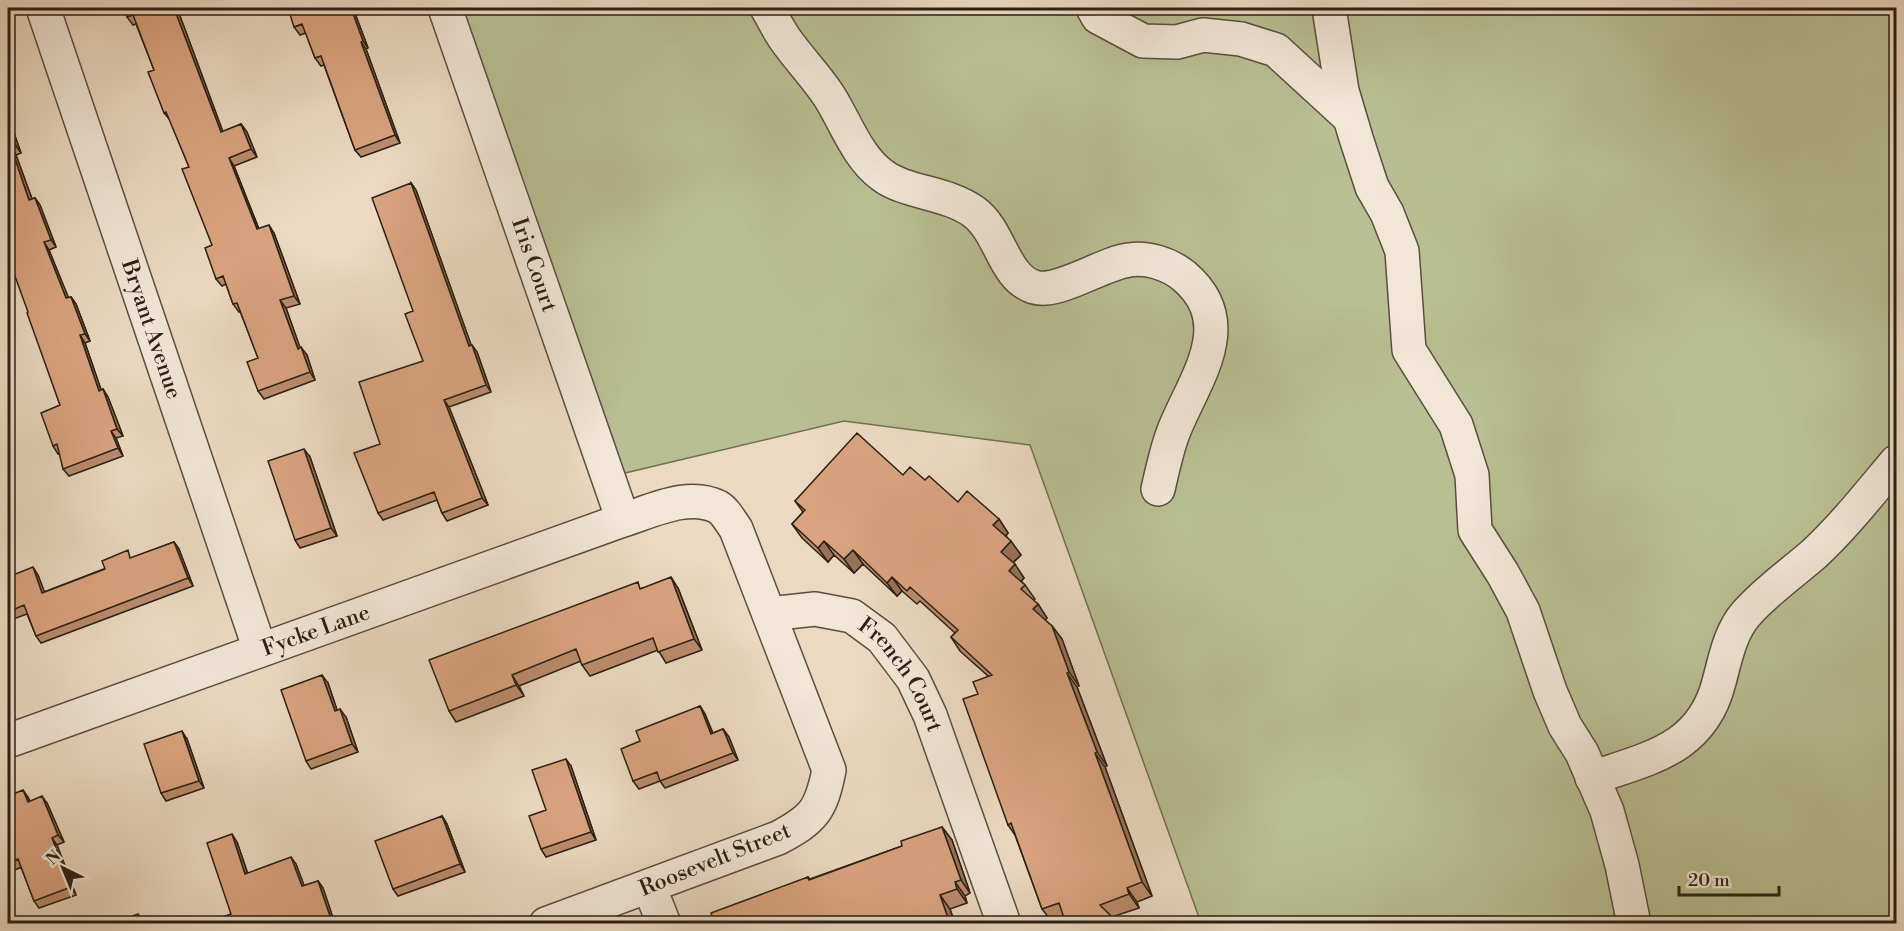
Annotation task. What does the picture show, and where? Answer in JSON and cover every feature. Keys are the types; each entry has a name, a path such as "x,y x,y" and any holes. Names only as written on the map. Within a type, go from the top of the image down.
{"street":[{"name":"Bryant Avenue","path":"44,8 260,650"},
{"name":"Iris Court","path":"445,8 623,520"},
{"path":"766,8 785,38 829,96 844,126 863,154 882,175 903,185 948,198 974,212 994,233 1003,255 1020,281 1037,289 1057,286 1098,269 1128,260 1149,260 1165,264 1192,284 1205,302 1211,328 1207,360 1174,430 1158,489"},
{"path":"1094,8 1098,17 1143,40 1177,42 1203,35 1240,39 1276,50 1349,117"},
{"path":"1329,8 1342,91 1349,117 1372,188 1387,213 1402,251 1409,350 1456,425 1472,475 1475,530 1523,611 1550,691 1565,726 1582,753 1607,811 1622,865 1634,924"},
{"path":"1592,777 1655,756 1693,732 1704,719 1714,701 1729,646 1744,616 1764,595 1814,553 1896,462"},
{"path":"623,520 669,505 696,501 719,508 736,529 769,614"},
{"name":"Fycke Lane","path":"8,741 623,520"},
{"name":"French Court","path":"769,614 815,609 852,616 882,638 912,679 930,715 1004,924"},
{"name":"Roosevelt Street","path":"546,924 778,838 802,825 812,816 824,796 829,770 769,614"},
{"path":"649,886 664,924"}],"green space":[{"path":"445,8 1896,8 1896,923 1201,923 1030,445 844,421 608,477"}],"building":[{"path":"124,8 174,8 221,132 241,124 251,149 229,158 257,229 269,225 294,296 280,300 298,349 301,347 310,372 258,391 247,362 258,358 237,303 233,304 223,276 216,279 205,248 212,245 182,169 189,167 148,72 154,70 133,15 127,17"},
{"path":"288,8 351,8 395,135 355,150 321,56 315,58 302,24 294,27"},
{"path":"8,123 16,146 11,147 29,200 35,198 51,240 44,242 66,298 71,297 85,334 80,335 99,391 103,389 117,429 111,431 118,448 63,469 57,444 53,446 41,413 60,405 8,257"},
{"path":"411,183 469,346 472,345 486,385 444,400 482,498 442,513 434,492 378,513 354,453 380,444 359,382 423,361 405,314 413,311 372,198"},
{"path":"857,433 903,475 910,467 925,480 929,476 958,502 967,491 999,519 993,525 1011,541 1001,552 1015,564 1009,571 1025,585 1021,589 1038,604 1033,609 1052,626 1142,882 1127,888 1129,894 1100,905 1119,924 1066,924 1059,903 1042,909 1011,823 1008,825 963,699 978,694 973,682 992,675 951,637 958,630 910,587 907,591 892,577 887,583 853,550 844,559 824,541 818,548 792,524 805,510 795,501"},
{"path":"304,449 331,528 295,540 268,461"},
{"path":"174,542 188,578 36,636 24,605 8,612 8,577 33,567 42,593 105,569 102,561 128,550 130,558"},
{"path":"671,577 694,639 658,652 653,638 582,665 576,649 512,675 516,685 449,711 429,660 638,582 640,589"},
{"path":"322,675 335,711 340,709 352,744 306,761 281,690"},
{"path":"700,706 711,734 723,729 733,753 660,781 657,772 633,781 621,749 640,741 636,731"},
{"path":"182,731 199,781 161,793 144,744"},
{"path":"566,759 591,832 541,849 529,816 546,810 532,770"},
{"path":"23,790 28,802 42,796 58,835 52,838 71,887 34,901 18,859 8,863 8,796"},
{"path":"442,816 460,864 393,889 375,841"},
{"path":"942,827 961,880 955,882 957,889 940,895 950,924 715,924 711,913 808,877 809,880 902,846 901,841"},
{"path":"232,834 245,874 291,857 302,886 318,881 331,919 320,924 209,924 209,922 231,914 207,843"},
{"path":"138,914 142,924 111,924"}]}
